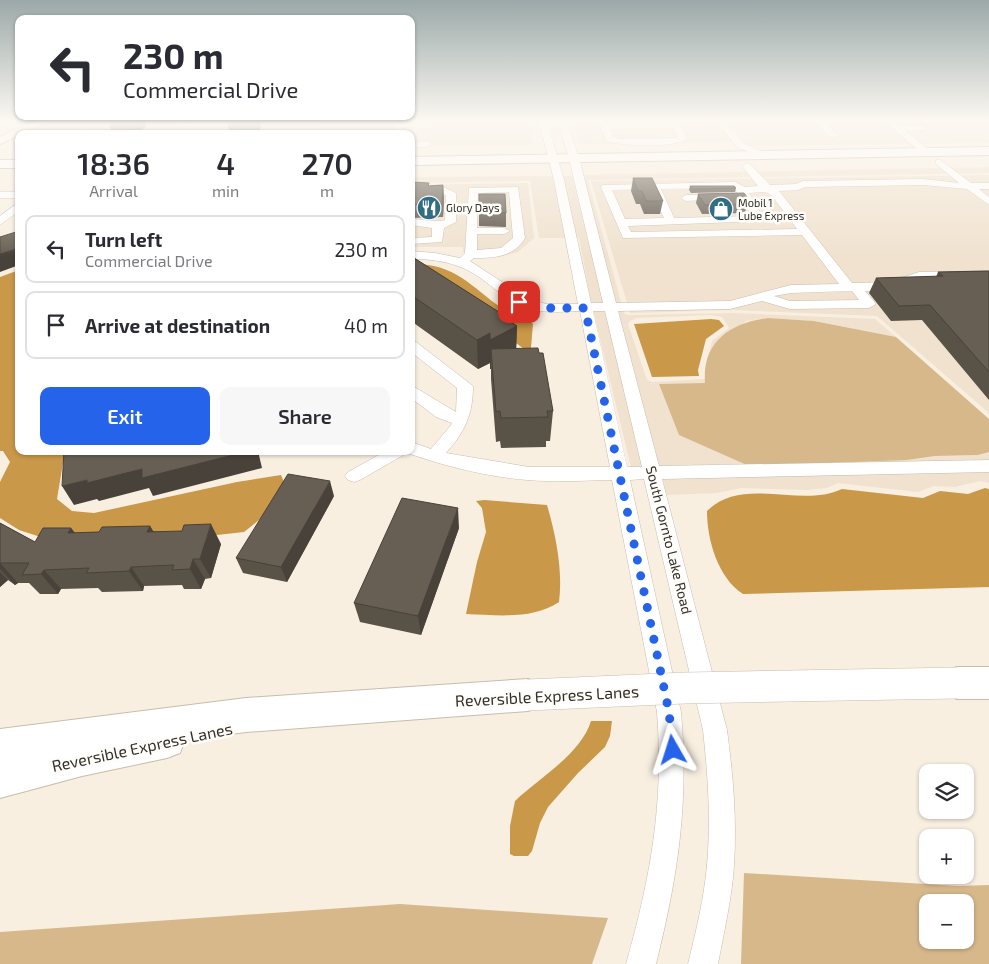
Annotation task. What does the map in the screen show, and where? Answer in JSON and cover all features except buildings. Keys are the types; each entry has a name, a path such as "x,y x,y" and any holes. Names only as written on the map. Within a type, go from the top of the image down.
{"highway":[{"name":"Reversible Express Lanes","path":"0,747 246,715 344,708 685,688 989,682"},
{"name":"Reversible Express Lanes","path":"0,779 82,758 166,740 344,708"}],"main road":[{"path":"415,171 501,166"}],"street":[{"path":"556,166 669,712 673,750 672,812 668,850 660,894 641,964"},
{"name":"South Gornto Lake Road","path":"576,166 697,650 715,730 720,766 721,850 716,899 703,964"},
{"path":"747,166 762,185 776,194 853,288 869,304 790,305 762,296"},
{"path":"944,166 989,202"},
{"path":"686,198 798,187 803,184 923,182 950,186 989,186"},
{"path":"621,223 669,220 759,219 740,187 726,184 606,187 621,223 627,236 806,232"},
{"path":"679,185 686,198 714,234"},
{"path":"654,186 669,214 669,220"},
{"path":"415,255 467,258 506,251 517,243 519,238 514,189 473,190 472,231 467,258 473,267 514,298 527,305 546,308 730,305 748,302 762,296 790,289 890,286 920,276 989,275"},
{"path":"415,190 443,190 450,193 450,222 438,226 429,222 415,222"},
{"path":"0,222 15,209"},
{"path":"415,241 438,240 438,226"},
{"path":"472,231 504,231"},
{"path":"415,348 465,386 464,414 456,432 434,456"},
{"path":"415,393 442,413 464,414"},
{"path":"415,449 451,462 503,472 546,476 989,466"},
{"path":"354,476 393,455"}],"shaded area":[{"path":"989,167 989,173 588,180 624,313 627,315 734,313 875,319 896,337 814,321 768,318 746,321 711,353 706,364 712,341 729,328 722,317 710,315 637,318 628,324 647,380 653,382 705,379 705,383 907,460 935,456 978,455 989,452 989,483 980,481 955,487 934,486 918,492 838,483 827,488 808,490 741,488 717,493 667,495 582,175"},
{"path":"989,175 989,413 877,316 733,310 630,313 591,181"},
{"path":"553,176 565,238 539,238 530,181 415,183 415,177"},
{"path":"563,176 572,176 643,467 631,467"},
{"path":"528,183 534,238 518,252 500,257 482,257 463,252 463,247 415,247 415,185"},
{"path":"415,264 439,267 451,272 471,284 503,309 530,321 533,324 530,359 524,349 415,267"},
{"path":"15,271 15,455 64,455 57,499 72,511 94,513 237,482 281,475 284,482 276,501 259,520 244,532 199,537 53,541 19,530 0,518 0,482 10,462 3,451 0,451 0,277"},
{"path":"768,318 814,321 896,337 989,419 989,452 978,455 935,456 907,460 749,466 679,435 659,384 705,383 705,368 708,356 721,337 742,324"},
{"path":"719,320 724,326 706,339 698,370 699,376 652,377 634,324"},
{"path":"985,488 989,489 989,587 743,594 734,587 721,568 709,534 707,511 721,501 737,495 754,493 808,496 826,494 842,489 923,498 940,491 968,494"},
{"path":"476,501 547,505 558,553 559,602 549,608 526,614 466,614 477,562 486,532 482,508"},
{"path":"591,721 612,721 610,736 605,747 578,773 548,807 540,823 532,851 528,856 514,856 510,854 510,826 515,801 569,755 586,733"},
{"path":"744,873 958,886 989,885 989,964 741,964"},
{"path":"400,904 608,918 592,964 0,964 0,932"}],"place":[{"name":"Glory Days","path":"429,208"},
{"name":"Mobil 1 Lube Express","path":"721,209"}],"route":[{"path":"519,302 546,308 585,308 669,712 673,750"}]}
